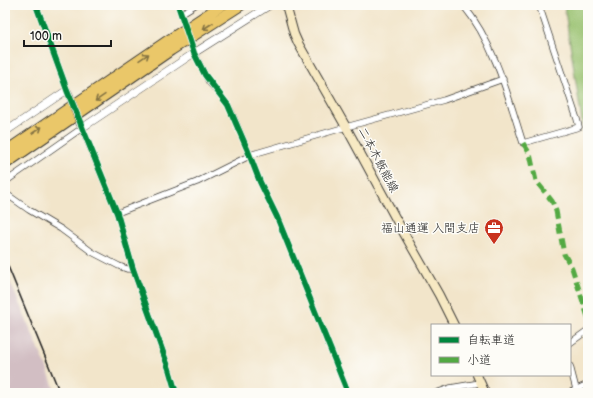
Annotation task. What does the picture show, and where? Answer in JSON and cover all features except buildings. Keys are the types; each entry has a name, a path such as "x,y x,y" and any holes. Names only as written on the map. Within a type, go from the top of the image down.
{"highway":[{"path":"5,152 222,5"},
{"path":"5,164 171,50 241,5"}],"main road":[{"name":"二本木飯能線","path":"286,5 298,43 439,295 454,324"},
{"path":"477,376 485,393"}],"street":[{"path":"36,5 81,126 117,213 133,269 176,393"},
{"path":"178,5 193,50 207,79 228,105 260,182 277,217 348,393"},
{"path":"182,15 195,5"},
{"path":"5,182 81,126 193,50 270,5"},
{"path":"463,5 481,30 489,46 502,79 523,144 579,127 539,5"},
{"path":"117,213 197,182 250,156 346,127 444,100 502,79"},
{"path":"5,132 68,92"},
{"path":"5,193 29,210 61,229 92,252 118,266 133,269"},
{"path":"571,343 588,330"},
{"path":"571,370 577,391"},
{"path":"436,393 450,388 480,383"},
{"path":"569,393 577,391 588,384"}],"shaded area":[{"path":"5,270 47,368 56,393 5,393"}],"green space":[{"path":"564,5 588,5 588,161"}],"railway":[{"path":"5,259 60,393"}],"marked path":[{"path":"523,143 530,154 536,181 552,201 556,211 564,254 572,268 588,317"}],"cycle path":[{"path":"36,5 67,90 117,213 133,269 169,369 176,393"},
{"path":"178,5 194,53 205,75 228,105 260,182 277,217 348,393"}],"place":[{"name":"福山通運 入間支店","path":"494,245"}]}
